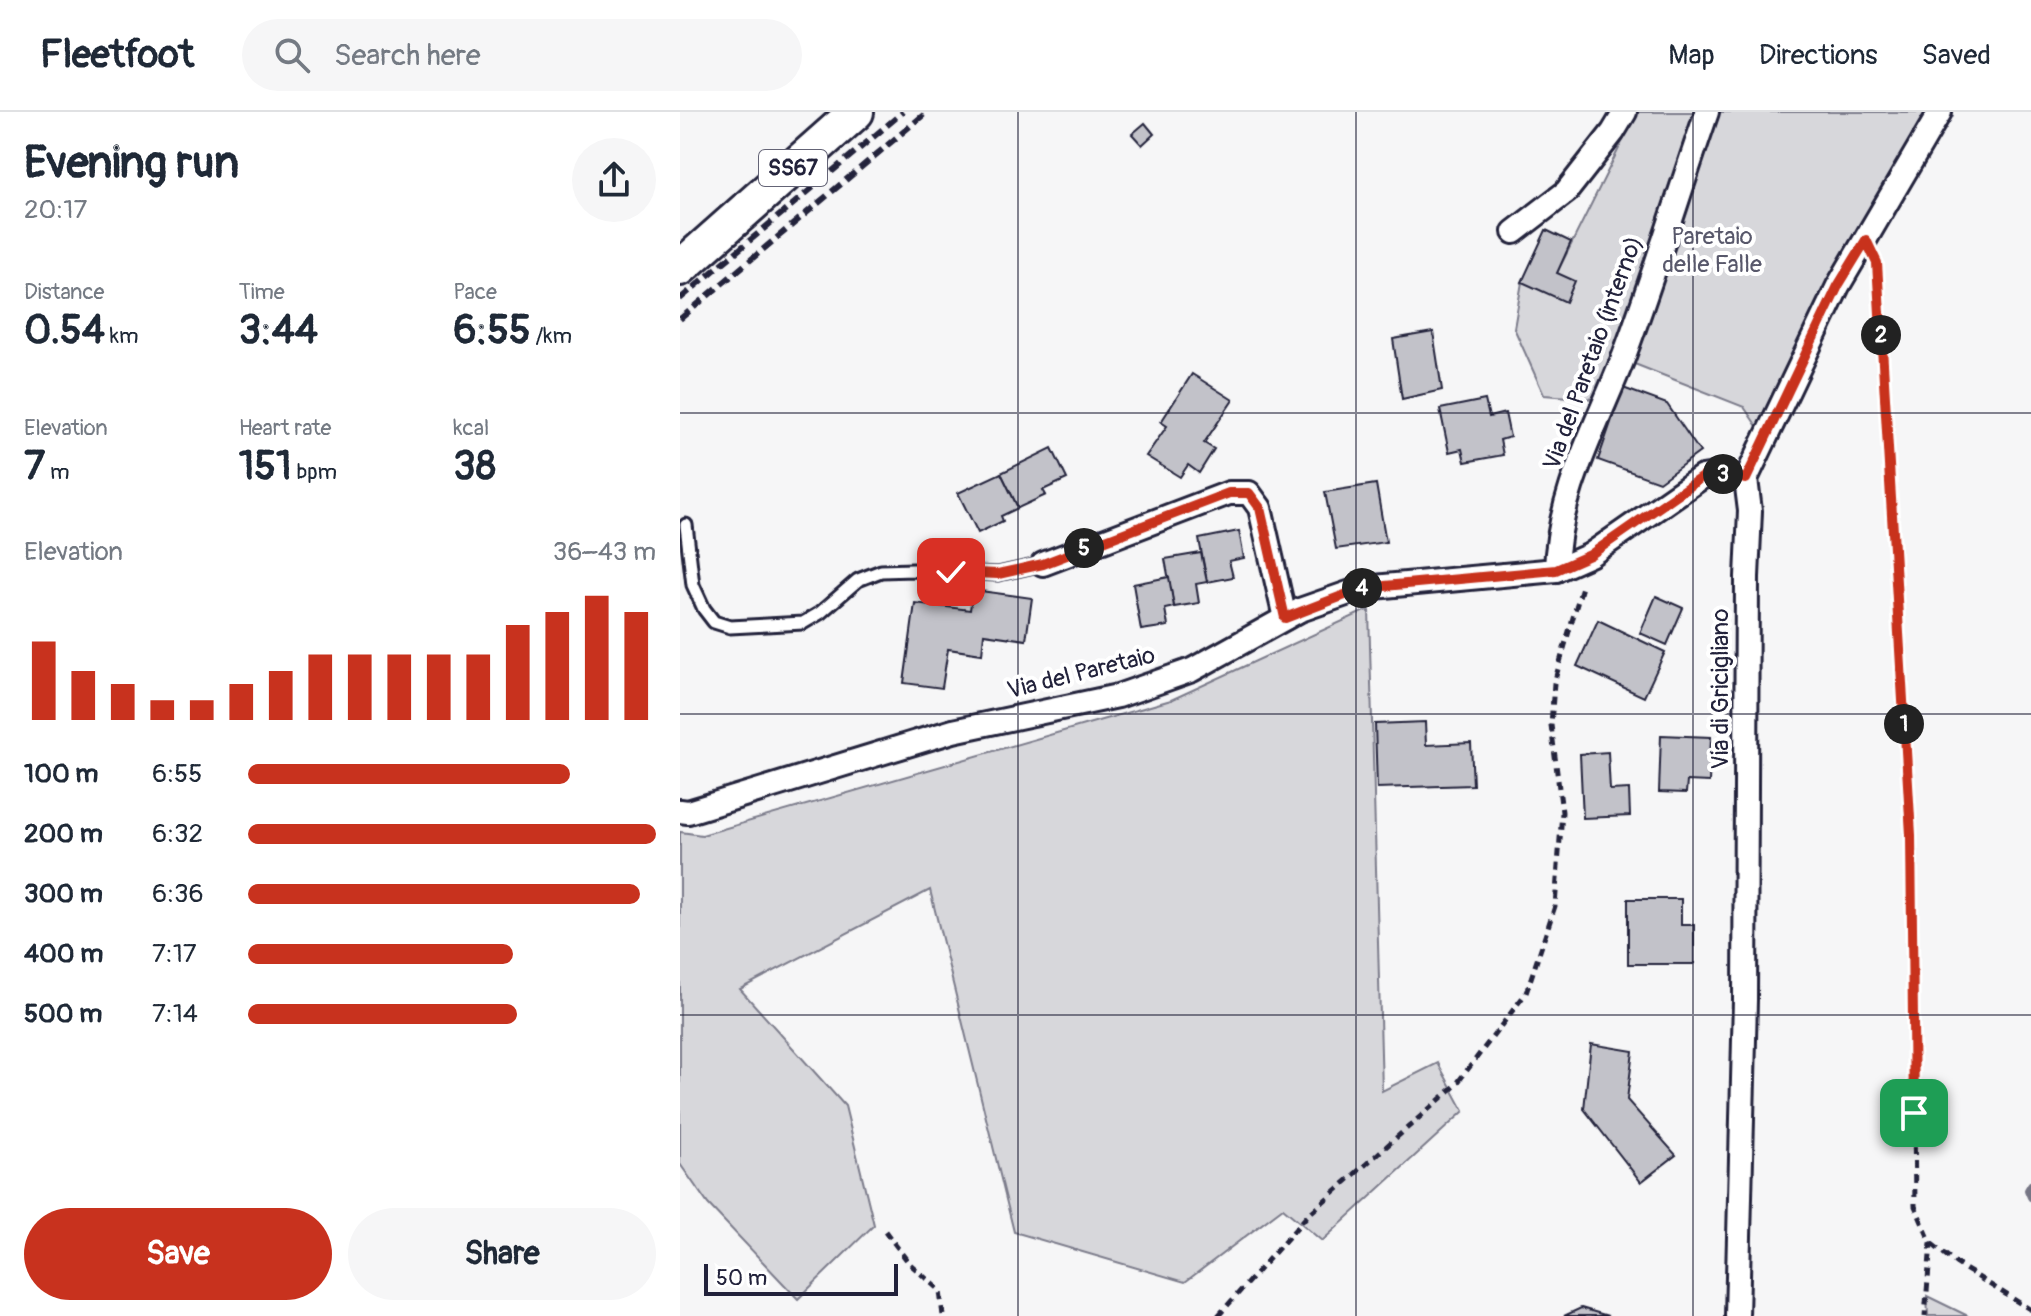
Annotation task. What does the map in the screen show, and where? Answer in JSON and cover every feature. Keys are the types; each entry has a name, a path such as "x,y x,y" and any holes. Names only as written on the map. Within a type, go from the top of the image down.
{"main road":[{"name":"SS67","path":"680,268 856,112"}],"street":[{"path":"1514,232 1566,192 1625,112"},
{"name":"Via del Paretaio (interno)","path":"1556,570 1557,539 1575,470 1604,408 1632,333 1707,112"},
{"path":"1746,479 1838,286 1940,112"},
{"name":"Via del Paretaio","path":"680,811 688,812 953,731 1118,696 1192,670 1285,618 1363,588 1556,570 1590,555 1702,477 1721,474 1746,479"},
{"name":"Via di Gricigliano","path":"1737,1316 1745,1000 1750,511 1746,479"},
{"path":"1043,564 1229,493 1249,493 1260,508 1285,618"}],"lane":[{"path":"686,525 693,585 714,622 730,627 803,623 820,613 858,580 881,571 998,574 1043,564"}],"path":[{"path":"1866,240 1877,263 1911,835 1915,1206 1931,1243 1957,1264 2031,1310"},
{"path":"1218,1316 1307,1216 1455,1086 1526,993 1555,906 1562,812 1551,725 1554,683 1590,555"},
{"path":"885,1231 909,1263 940,1291 943,1316"},
{"path":"1925,1316 1931,1243"}],"green space":[{"name":"Paretaio delle Falle","path":"1637,112 1940,112 1765,438 1744,407 1632,363 1595,399 1544,395 1514,328 1522,282 1557,273"},
{"path":"1369,609 1382,1091 1438,1063 1464,1111 1322,1241 1283,1208 1185,1282 1014,1232 930,890 740,989 845,1106 874,1225 798,1299 708,1204 680,1164 680,832 702,835 1171,700"},
{"path":"1927,1296 1968,1316 1928,1316"}],"building":[{"path":"1145,123 1154,134 1142,145 1132,134"},
{"path":"1546,230 1571,242 1557,273 1575,281 1566,302 1522,282"},
{"path":"1433,332 1442,390 1402,399 1393,339"},
{"path":"1192,374 1233,400 1204,443 1214,449 1199,473 1188,465 1180,477 1146,456 1167,426 1161,422"},
{"path":"1623,388 1667,404 1700,452 1659,482 1598,460"},
{"path":"1485,400 1489,417 1505,413 1510,437 1500,440 1503,455 1465,462 1462,449 1449,452 1440,409"},
{"path":"1052,448 1067,479 1043,490 1046,495 1018,508 1001,473"},
{"path":"1001,473 1018,508 1001,516 1003,521 978,533 958,493"},
{"path":"1376,484 1386,542 1336,549 1325,492"},
{"path":"1239,531 1244,558 1229,561 1233,577 1207,582 1199,539"},
{"path":"1201,553 1207,582 1196,584 1199,603 1174,607 1165,559"},
{"path":"1169,577 1174,607 1165,609 1168,626 1141,630 1133,584"},
{"path":"973,590 1032,598 1026,640 984,634 982,654 948,649 942,688 904,683 915,603 970,610"},
{"path":"1656,596 1683,608 1667,645 1640,633"},
{"path":"1598,620 1665,652 1644,697 1577,666"},
{"path":"1425,722 1426,745 1471,743 1473,785 1377,788 1375,724"},
{"path":"1661,735 1711,737 1709,782 1687,781 1686,793 1659,792"},
{"path":"1608,752 1610,790 1629,789 1630,816 1583,818 1580,754"},
{"path":"1628,899 1681,899 1681,925 1694,925 1694,964 1628,964"},
{"path":"1591,1044 1633,1051 1627,1100 1676,1155 1641,1182 1584,1109"},
{"path":"1581,1308 1608,1316 1564,1316"}],"waterway":[{"path":"2031,1185 2028,1190 2031,1197"}],"railway":[{"path":"680,299 903,112"},
{"path":"680,319 927,112"}],"route":[{"path":"951,572 998,574 1043,564 1229,493 1249,493 1260,508 1285,618 1363,588 1556,570 1590,555 1702,477 1721,474 1746,479 1838,286 1866,240 1877,263 1911,835 1914,1113"}]}
